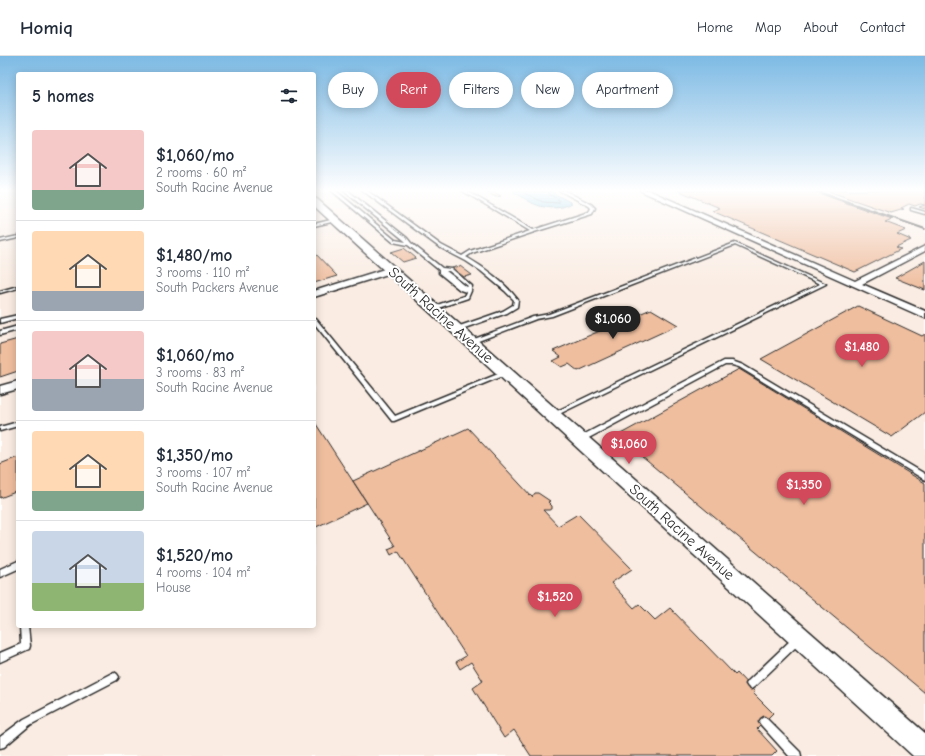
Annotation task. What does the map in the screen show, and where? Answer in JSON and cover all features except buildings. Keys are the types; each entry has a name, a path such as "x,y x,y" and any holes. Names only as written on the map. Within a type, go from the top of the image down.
{"street":[{"name":"South Racine Avenue","path":"338,223 925,750"},
{"path":"717,223 925,315"},
{"path":"855,284 925,248"},
{"path":"316,293 391,270"},
{"path":"0,390 16,385"}],"lane":[{"path":"372,223 394,241 409,244"},
{"path":"386,223 406,239 409,244 442,269 450,270 470,286 470,291 466,297 433,308"},
{"path":"408,223 450,253 463,257 514,295 516,300 515,306 505,312 456,329"},
{"path":"519,223 533,231"},
{"path":"463,257 471,252 560,223"},
{"path":"0,241 16,237"},
{"path":"471,342 535,318 550,315 735,244 824,284 553,416"},
{"path":"442,269 441,272 462,289 470,291"},
{"path":"0,292 16,288"},
{"path":"0,321 16,317"},
{"path":"316,322 394,419 505,373"},
{"path":"0,333 16,329"},
{"path":"579,439 724,363 732,363 741,366 925,477"},
{"path":"0,429 16,425"},
{"path":"0,573 16,566"},
{"path":"0,658 26,646 24,628"},
{"path":"751,684 800,638"},
{"path":"0,743 27,722 114,677"},
{"path":"764,722 796,756"}],"shaded area":[{"path":"0,223 16,223 16,628 316,628 316,223 925,223 925,756 0,756"}],"railway":[{"path":"907,223 925,229"}]}
